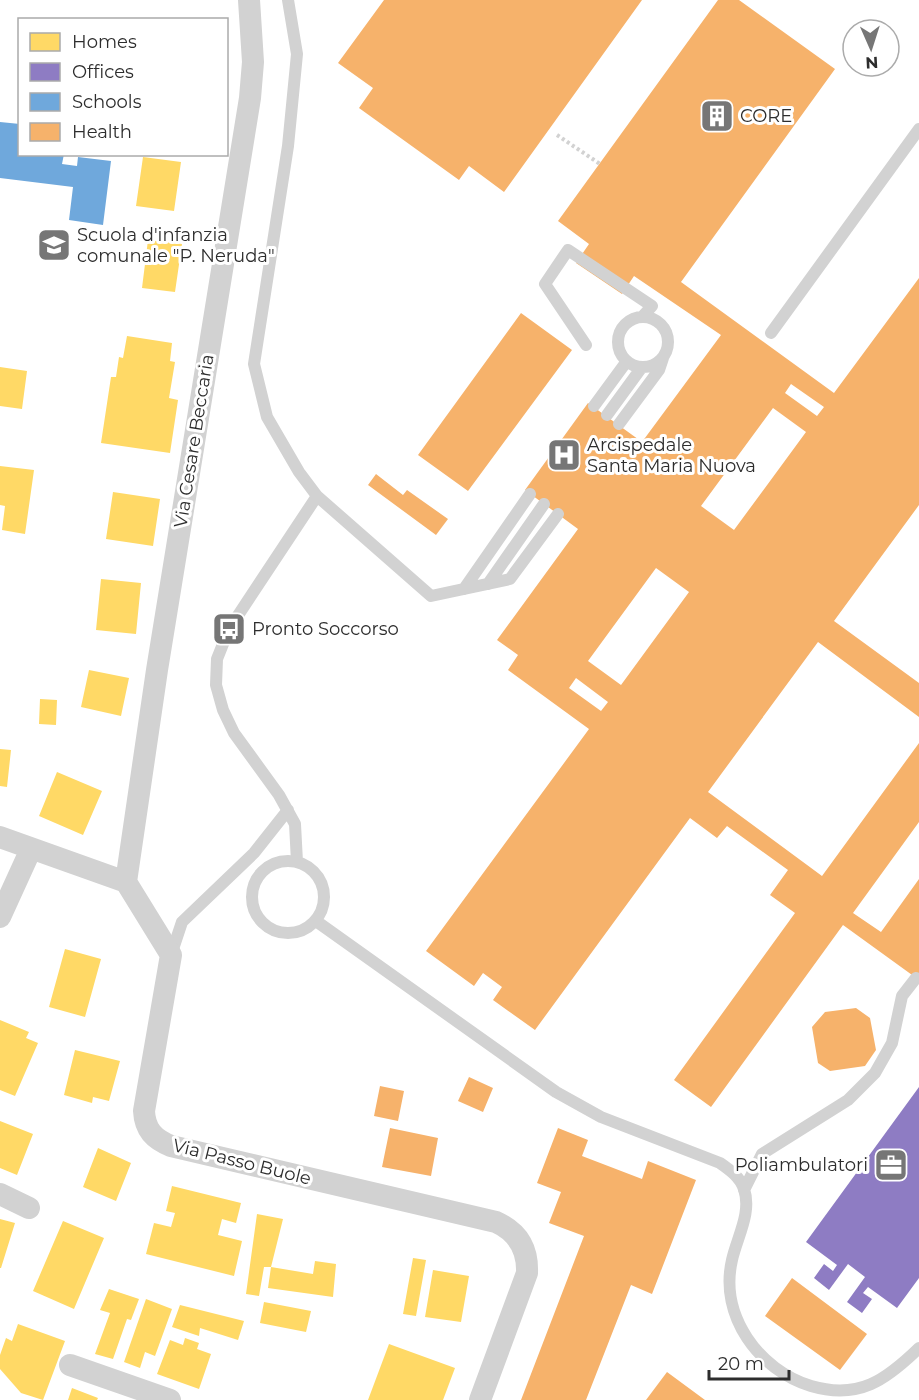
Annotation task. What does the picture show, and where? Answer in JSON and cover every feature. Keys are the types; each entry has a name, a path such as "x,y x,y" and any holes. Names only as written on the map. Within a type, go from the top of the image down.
{"street":[{"name":"Via Cesare Beccaria","path":"126,882 159,658 246,124 253,62 249,0"},
{"path":"0,837 126,882 171,955"},
{"path":"0,917 31,849"},
{"name":"Via Passo Buole","path":"171,955 144,1112 147,1129 157,1139 171,1146 496,1222 519,1239 527,1257 527,1273 480,1400"},
{"path":"0,1194 29,1208"},
{"path":"70,1365 170,1400"}],"lane":[{"path":"288,0 297,54 288,146 254,364 267,417 299,472 317,496 431,596 510,579 558,514"},
{"path":"771,333 919,129"},
{"path":"586,345 545,284 568,250 652,306 642,317 626,323 618,338 621,354 627,361 642,367 657,363 663,358"},
{"path":"619,424 658,370 667,351 668,334 658,321 642,317"},
{"path":"594,406 627,361"},
{"path":"607,415 642,367"},
{"path":"464,589 530,494"},
{"path":"297,862 295,824 288,810 234,733 223,710 216,685 217,659 228,629 317,496"},
{"path":"488,584 544,504"},
{"path":"171,955 182,922 254,853 288,810"},
{"path":"297,862 315,872 324,891 322,912 316,921 297,933 274,931 257,916 252,893 262,872 273,864 297,862"},
{"path":"316,921 556,1092 601,1117 720,1163 736,1174 744,1190 745,1219 731,1262 731,1290 736,1319 751,1346 772,1367 833,1396 878,1382 897,1370 919,1348"},
{"path":"744,1190 762,1154 848,1100 875,1073 892,1043 902,996 916,978"}],"path":[{"path":"557,135 600,164"}],"building: Homes":[{"path":"143,157 181,162 174,211 136,206"},
{"path":"148,240 182,244 175,292 142,288"},
{"path":"127,336 172,343 170,361 175,362 169,398 178,400 170,453 101,443 111,377 116,377 119,357 123,358"},
{"path":"0,367 27,371 22,409 0,406"},
{"path":"0,466 34,470 25,534 2,530 5,506 0,505"},
{"path":"113,492 160,499 153,546 106,539"},
{"path":"101,579 141,583 136,634 96,630"},
{"path":"89,670 129,678 121,716 81,707"},
{"path":"40,699 57,700 56,725 39,724"},
{"path":"0,749 11,750 7,787 0,786"},
{"path":"57,772 102,791 83,835 39,816"},
{"path":"65,949 101,959 85,1017 49,1007"},
{"path":"0,1020 29,1032 26,1038 38,1043 15,1096 0,1090"},
{"path":"75,1050 120,1061 109,1101 93,1097 92,1103 64,1095"},
{"path":"0,1121 33,1134 17,1175 0,1168"},
{"path":"98,1148 131,1163 116,1201 83,1187"},
{"path":"172,1186 241,1203 236,1223 222,1219 218,1235 242,1241 234,1276 146,1254 154,1223 171,1227 175,1213 166,1211"},
{"path":"257,1214 283,1219 271,1267 264,1267 259,1296 246,1294"},
{"path":"0,1219 15,1223 1,1268 0,1268"},
{"path":"63,1221 104,1238 74,1309 33,1291"},
{"path":"413,1258 426,1260 416,1316 403,1314"},
{"path":"315,1261 336,1264 333,1297 268,1288 271,1267 313,1274"},
{"path":"433,1270 469,1276 461,1322 425,1317"},
{"path":"109,1289 139,1299 131,1320 127,1319 113,1359 95,1354 110,1313 100,1310"},
{"path":"146,1299 172,1309 155,1356 145,1352 140,1368 124,1362"},
{"path":"264,1302 311,1311 306,1332 260,1323"},
{"path":"180,1305 244,1321 238,1340 200,1328 199,1336 172,1327"},
{"path":"18,1324 65,1341 43,1400 21,1393 0,1369 0,1355 6,1338 12,1341"},
{"path":"185,1338 199,1343 197,1349 211,1354 199,1389 157,1374 170,1340 183,1345"},
{"path":"389,1344 455,1368 443,1400 368,1400"},
{"path":"72,1388 98,1398 97,1400 68,1400"}],"building: Offices":[{"name":"Poliambulatori","path":"919,1087 919,1278 897,1308 868,1287 863,1293 872,1299 862,1313 847,1302 865,1277 848,1264 829,1290 814,1278 824,1264 833,1271 837,1265 806,1242"}],"building: Schools":[{"path":"0,122 18,124 18,156 64,156 62,164 77,166 78,157 111,161 103,225 69,220 73,187 0,178"}],"building: Health":[{"path":"384,0 642,0 504,192 469,166 459,180 359,108 373,88 338,63"},
{"path":"718,0 739,0 835,69 681,282 834,393 919,278 919,505 834,621 919,683 919,717 818,642 708,792 822,876 919,743 919,822 853,913 881,932 919,879 919,980 843,925 711,1107 674,1080 795,913 770,895 788,870 727,826 717,838 690,818 535,1030 493,1000 502,987 483,973 474,986 426,951 589,729 508,670 518,655 497,640 578,529 525,490 588,403 642,442 721,335 634,276 622,294 576,263 589,244 558,221","holes":["791,384 824,407 817,416 785,393","773,408 806,432 734,530 701,506","656,568 689,592 621,685 588,661","576,678 608,702 601,711 569,688"]},
{"path":"521,313 572,350 468,491 418,455"},
{"path":"376,474 403,495 407,490 448,519 436,535 368,485"},
{"path":"856,1008 870,1018 876,1050 865,1066 830,1071 818,1063 812,1027 825,1012"},
{"path":"469,1077 493,1088 483,1112 458,1101"},
{"path":"380,1086 404,1091 398,1121 374,1116"},
{"path":"390,1128 438,1138 431,1176 382,1167"},
{"path":"558,1128 588,1140 582,1156 642,1179 648,1161 696,1180 652,1294 631,1285 586,1400 521,1400 584,1236 549,1223 561,1192 537,1183"},
{"path":"792,1278 867,1334 840,1370 765,1316"},
{"path":"667,1372 705,1400 646,1400"}],"place":[{"name":"CORE","path":"717,116"},
{"name":"Scuola d'infanzia comunale \"P. Neruda\"","path":"54,245"},
{"name":"Arcispedale Santa Maria Nuova","path":"564,455"},
{"name":"Pronto Soccorso","path":"229,629"},
{"name":"Poliambulatori","path":"891,1165"}]}
